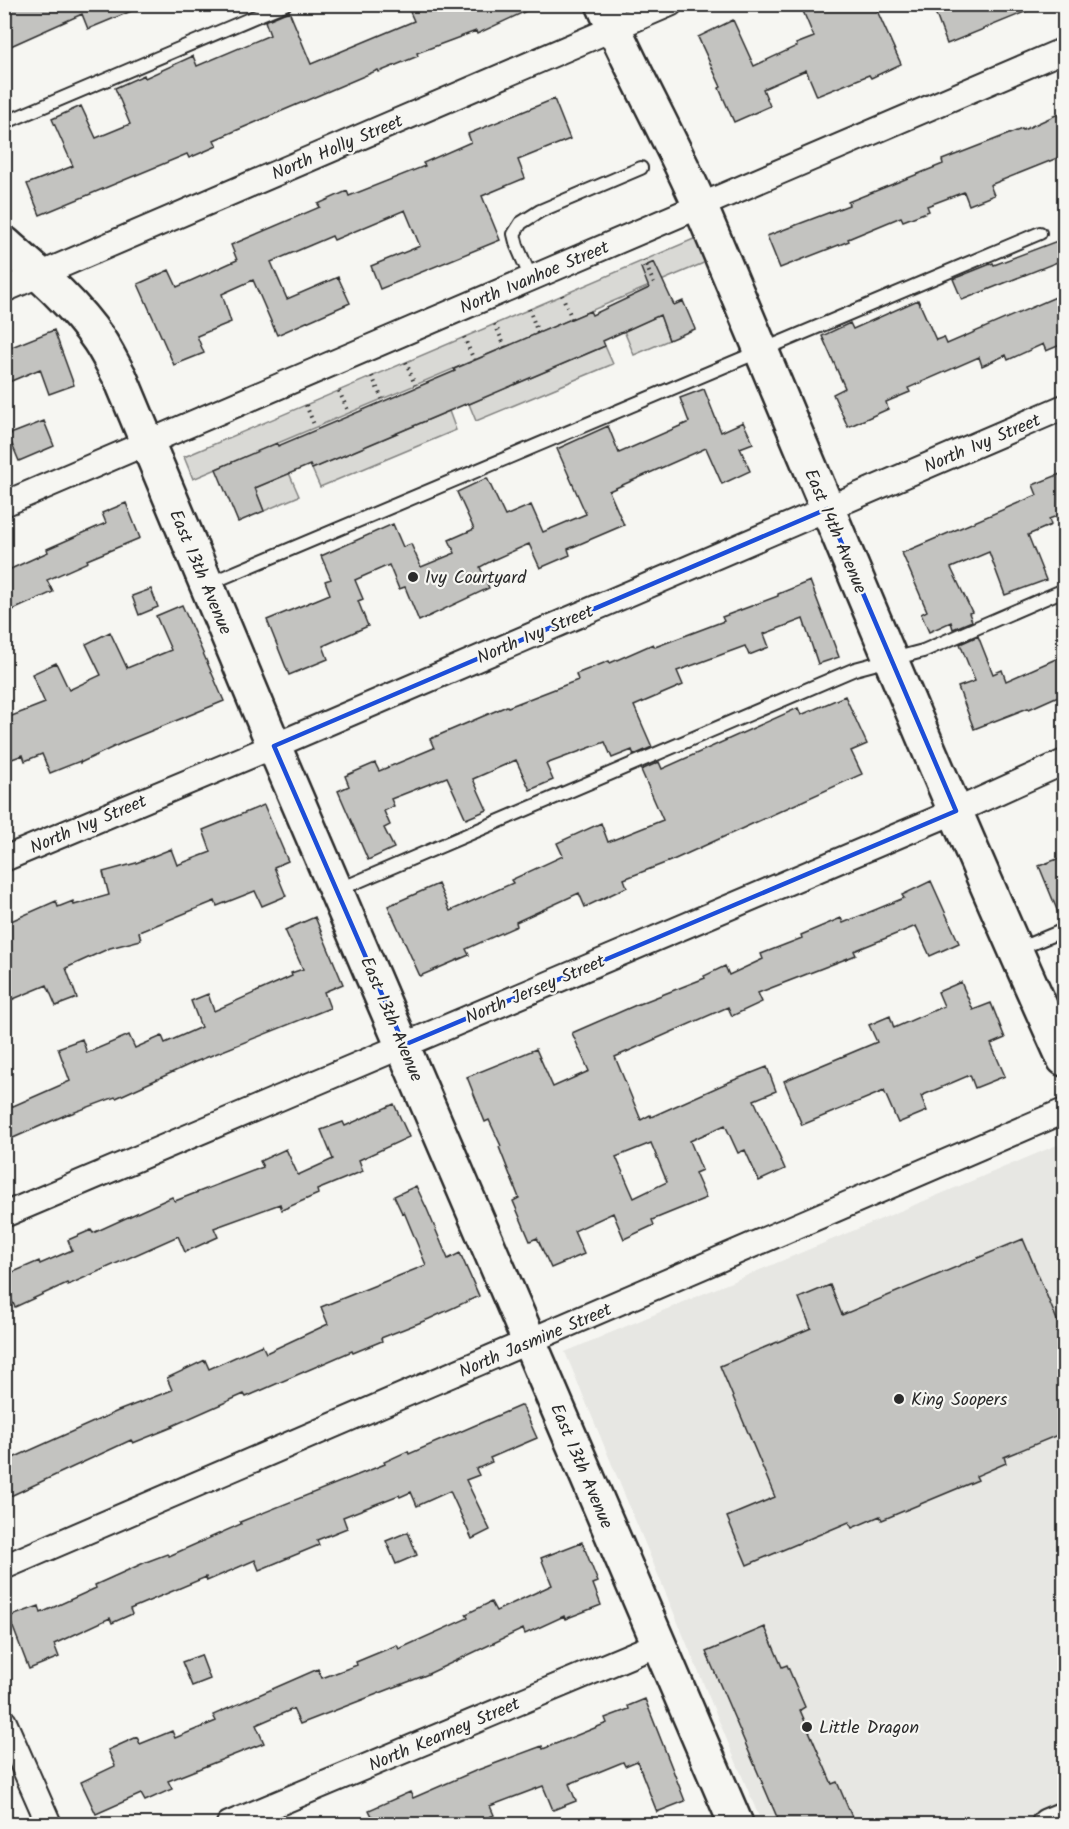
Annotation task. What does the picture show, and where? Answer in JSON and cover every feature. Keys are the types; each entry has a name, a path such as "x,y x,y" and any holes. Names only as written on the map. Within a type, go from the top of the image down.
{"main road":[{"name":"East 14th Avenue","path":"608,16 699,206 1015,951 1065,1059"},
{"name":"East 13th Avenue","path":"4,243 41,275 87,323 120,377 274,746 736,1824"}],"street":[{"name":"North Holly Street","path":"4,290 608,16 670,4"},
{"name":"North Ivanhoe Street","path":"4,504 1065,50"},
{"name":"North Ivy Street","path":"4,859 274,746 1065,407"},
{"name":"North Jersey Street","path":"4,1215 956,811 1065,762"},
{"name":"North Jasmine Street","path":"4,1567 1065,1111"},
{"name":"North Kearney Street","path":"230,1824 658,1644"},
{"path":"4,1722 49,1824"},
{"path":"1047,1824 1065,1817"}],"lane":[{"path":"4,123 285,4"},
{"path":"531,278 514,234 521,223 540,211 640,168"},
{"path":"207,585 1040,233"},
{"path":"337,890 855,669 923,651 1065,590"},
{"path":"1015,951 1065,930"}],"path":[{"path":"644,260 654,284"},
{"path":"562,295 572,319"},
{"path":"529,309 538,333"},
{"path":"495,324 505,347"},
{"path":"464,337 474,360"},
{"path":"406,362 415,385"},
{"path":"372,376 382,399"},
{"path":"339,391 349,413"},
{"path":"306,405 315,427"}],"highlighted area":[{"path":"827,509 956,811 404,1045 274,746"}],"shaded area":[{"path":"696,238 706,262 193,479 184,457"},
{"path":"660,315 669,340 634,355 624,331"},
{"path":"605,346 613,364 476,421 469,404"},
{"path":"449,411 456,430 320,487 312,469"},
{"path":"289,473 299,496 264,511 255,488"},
{"path":"1064,1142 1064,1824 762,1824 565,1352"}],"building":[{"path":"4,4 146,5 88,29 82,14 4,49"},
{"path":"430,4 541,4 477,34 476,31 417,53 418,56 379,72 378,70 214,140 217,146 189,158 187,154 40,215 27,184 73,166 52,119 81,106 96,138 130,124 115,88 144,75 145,78 193,56 197,66 270,35 265,21 289,11 311,64 414,21 410,12"},
{"path":"800,4 874,4 901,64 871,78 869,75 817,96 806,70 763,89 770,106 734,122 698,37 733,20 754,66 814,37"},
{"path":"932,4 1042,4 1042,5 947,44"},
{"path":"554,99 570,139 518,160 525,178 482,196 500,240 380,289 371,266 420,246 405,210 334,240 332,236 271,262 287,299 338,277 350,303 277,335 253,280 222,294 231,322 197,336 204,353 174,365 138,284 169,270 177,287 237,260 231,245 320,207 318,204 347,191 349,196 425,166 423,163 471,142 468,134"},
{"path":"1065,111 1065,155 990,185 994,195 969,205 964,192 927,206 929,211 903,221 901,217 848,239 849,241 780,268 767,236 849,205 848,202 943,164 942,160 1023,130"},
{"path":"1065,238 1065,259 962,300 953,279"},
{"path":"654,262 674,305 683,301 695,329 669,340 660,315 603,341 605,346 312,469 310,465 255,488 264,511 238,522 216,469 277,443 278,446 590,311 592,315 649,288 641,268"},
{"path":"1065,293 1065,343 1046,351 1043,344 1008,360 1006,355 982,366 979,357 908,388 910,392 886,402 888,409 848,427 833,394 845,388 822,336 850,323 853,329 918,300 936,340 944,337 947,344"},
{"path":"54,330 74,385 49,394 40,369 4,384 4,350"},
{"path":"704,389 721,432 743,422 753,443 740,448 750,471 722,484 706,448 609,491 624,525 568,549 570,555 540,568 529,544 495,559 480,567 489,588 419,621 405,587 399,589 389,565 355,580 363,599 358,601 368,626 323,646 328,659 289,675 267,620 330,594 325,581 331,579 321,556 393,524 403,547 411,544 421,567 455,553 449,540 474,529 457,492 487,478 505,516 531,505 543,532 586,514 557,449 608,426 619,453 689,422 680,398"},
{"path":"44,421 54,446 19,461 8,435"},
{"path":"1065,472 1065,513 1049,519 1051,525 1028,535 1046,580 1005,595 989,552 951,568 972,612 969,613 972,621 953,629 951,622 929,632 921,614 927,611 902,553 1037,495 1033,485"},
{"path":"126,503 140,538 47,580 53,592 4,614 4,572 48,552 47,549 106,523 102,513"},
{"path":"810,581 839,657 818,664 803,619 764,634 769,647 749,655 745,646 677,671 683,685 634,706 652,747 634,755 632,750 612,758 605,742 546,764 553,780 530,790 516,760 473,779 487,810 466,819 447,777 391,799 394,806 384,811 390,825 384,828 394,848 368,860 338,791 349,786 345,776 375,763 379,771 434,748 430,739 507,706 578,680 576,674 609,661 610,663 653,644 655,647 724,621 722,617"},
{"path":"151,589 158,607 139,615 132,596"},
{"path":"182,605 224,701 124,742 80,763 80,761 50,773 42,754 25,761 23,755 4,762 4,719 45,703 32,674 56,663 69,690 101,675 86,644 110,632 127,668 171,650 156,616"},
{"path":"978,636 993,674 1002,670 1006,681 1065,655 1065,693 974,729 958,687 975,681 960,644"},
{"path":"845,696 867,744 851,751 862,774 673,860 624,879 627,887 585,907 579,893 516,922 517,926 466,949 469,955 420,976 388,906 438,884 450,911 513,883 511,880 563,856 557,843 601,823 608,842 663,820 641,770 659,762 662,769 798,708 801,715"},
{"path":"264,805 288,861 274,867 286,896 262,906 255,891 217,906 215,901 139,932 141,940 110,948 66,968 77,998 56,1006 47,985 11,1000 4,984 4,924 56,901 58,907 73,901 74,905 109,895 103,872 136,863 171,849 177,865 211,852 203,830"},
{"path":"1065,856 1065,922 1062,922 1039,866"},
{"path":"931,881 959,943 930,956 916,926 854,951 856,955 758,993 762,1002 732,1016 728,1007 615,1057 641,1120 767,1067 776,1091 754,1100 785,1169 759,1181 745,1150 738,1153 725,1125 690,1141 702,1170 695,1173 706,1198 652,1220 654,1225 624,1239 613,1213 574,1231 584,1254 551,1268 537,1238 530,1241 513,1201 519,1198 499,1147 501,1146 489,1120 485,1122 467,1077 536,1049 553,1087 589,1071 572,1033 705,978 704,976 725,966 729,975 763,959 761,954 802,938 801,935 841,918 843,923 904,898 902,895","holes":["651,1143 667,1182 634,1198 616,1157"]},
{"path":"315,917 343,984 324,992 330,1008 195,1062 116,1098 70,1113 4,1142 4,1110 70,1081 58,1048 82,1039 87,1053 129,1035 135,1048 162,1036 165,1043 201,1027 191,1001 208,994 214,1011 303,969 285,930"},
{"path":"961,982 973,1010 991,1003 1005,1038 991,1044 1005,1076 975,1088 970,1075 921,1096 927,1111 898,1123 884,1091 802,1125 784,1081 877,1042 869,1025 890,1016 894,1028 944,1006 938,992"},
{"path":"394,1104 409,1137 359,1160 363,1171 317,1190 318,1194 282,1210 280,1204 214,1228 218,1237 185,1252 178,1236 15,1307 4,1285 4,1276 72,1250 68,1240 91,1230 93,1233 172,1197 175,1201 263,1167 260,1161 286,1149 298,1175 333,1159 321,1130 343,1122 345,1126"},
{"path":"416,1186 448,1259 460,1253 479,1296 381,1338 382,1341 353,1353 352,1351 246,1397 244,1394 133,1443 131,1440 4,1499 4,1462 118,1411 172,1390 167,1378 205,1360 209,1369 262,1345 266,1353 328,1324 321,1307 426,1265 404,1212 402,1213 394,1196"},
{"name":"King Soopers","path":"1023,1239 1065,1339 1065,1432 1004,1457 1006,1463 976,1476 978,1480 882,1520 880,1516 852,1528 849,1522 747,1565 727,1517 775,1497 720,1366 811,1328 799,1298 830,1285 842,1315"},
{"path":"522,1405 537,1438 490,1458 492,1462 476,1469 479,1475 466,1480 490,1530 472,1539 450,1491 417,1506 411,1492 400,1497 399,1495 343,1517 347,1528 317,1540 319,1545 259,1570 255,1560 207,1581 206,1577 130,1609 132,1614 112,1623 110,1618 54,1644 59,1657 29,1669 9,1617 39,1606 41,1613 146,1562 167,1554 169,1556 241,1524 240,1522 385,1464 384,1462 408,1451 409,1454"},
{"path":"408,1532 417,1555 396,1564 386,1541"},
{"path":"582,1542 598,1582 593,1584 601,1605 565,1619 564,1616 525,1634 523,1629 426,1675 300,1724 293,1709 256,1725 264,1743 168,1781 172,1789 145,1801 141,1794 96,1814 81,1782 115,1766 108,1750 137,1737 140,1744 172,1731 175,1738 216,1721 213,1715 318,1669 322,1678 357,1665 356,1662 397,1645 399,1649 468,1618 466,1614 491,1602 496,1611 552,1585 541,1558"},
{"path":"765,1627 782,1667 787,1665 805,1707 800,1710 832,1784 837,1782 855,1824 780,1824 706,1652"},
{"path":"201,1655 210,1679 192,1686 182,1662"},
{"path":"645,1699 685,1801 657,1812 637,1761 625,1766 623,1762 569,1784 576,1801 553,1810 543,1786 490,1806 494,1815 473,1824 376,1824 369,1810 410,1792 413,1798 475,1771 542,1746 543,1749 607,1723 605,1718 629,1709 628,1706"}],"place":[{"name":"Ivy Courtyard","path":"413,577"},
{"name":"King Soopers","path":"899,1399"},
{"name":"Little Dragon","path":"807,1727"}]}
